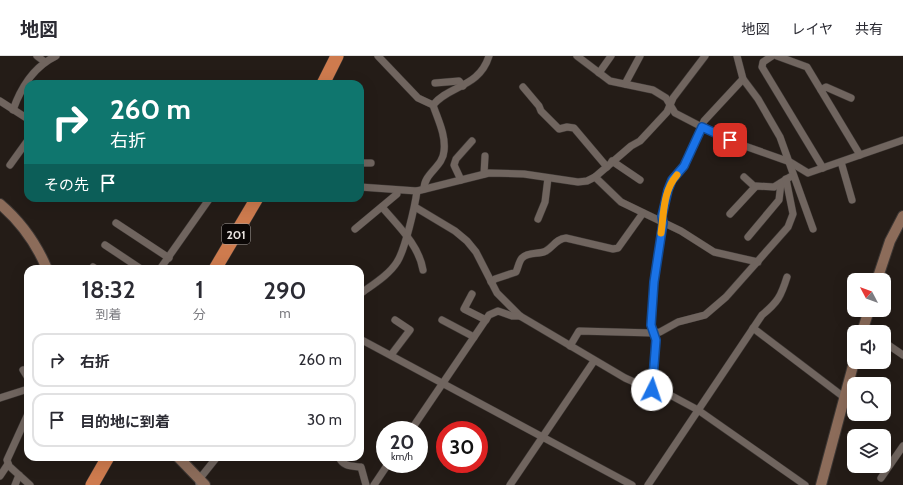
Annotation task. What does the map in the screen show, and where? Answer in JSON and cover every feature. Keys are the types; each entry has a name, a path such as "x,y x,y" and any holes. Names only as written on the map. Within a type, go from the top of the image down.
{"highway":[{"path":"324,80 337,56"},
{"path":"332,80 344,56"},
{"name":"201","path":"217,265 255,202"},
{"name":"201","path":"226,265 262,202"},
{"path":"92,485 106,461"},
{"path":"100,485 114,461"}],"street":[{"path":"37,56 46,62"},
{"path":"29,80 46,62 56,56"},
{"path":"364,291 386,274 398,262 420,190 424,182 442,159 444,152 444,138 433,105 418,98 378,56"},
{"path":"433,105 473,80 482,70 489,56"},
{"path":"577,56 610,81 653,90 666,98 675,112 702,127 738,144 790,162 808,173 903,140"},
{"path":"599,73 611,56"},
{"path":"625,84 640,56"},
{"path":"364,187 420,190 484,174 524,174 578,182 595,177 630,146 640,141 667,112 670,104 705,56"},
{"path":"738,56 743,79 758,99 780,137 813,230"},
{"path":"772,56 763,62 762,67 823,168"},
{"path":"777,56 796,59 807,67 860,155"},
{"path":"652,390 656,340 651,325 654,282 663,223 662,216 668,190 672,180 684,166 704,121 743,79"},
{"path":"435,83 459,81 463,86"},
{"path":"13,110 24,85"},
{"path":"524,87 539,106 541,111 559,129 567,127 574,128 607,167"},
{"path":"821,90 826,87 851,98"},
{"path":"0,101 24,117"},
{"path":"461,180 454,165 456,159 472,141"},
{"path":"10,166 24,146"},
{"path":"484,174 486,156"},
{"path":"612,161 640,180"},
{"path":"841,162 852,200"},
{"path":"364,163 371,163"},
{"path":"744,177 755,187 774,187 794,175"},
{"path":"595,177 621,202 681,231 714,252 758,262"},
{"path":"538,219 545,202 548,178"},
{"path":"748,237 778,200 784,181"},
{"path":"570,346 579,331 653,333 660,332 678,322 705,314 726,297 758,262 791,221 793,214 784,181"},
{"path":"730,214 755,187"},
{"path":"355,229 397,194 397,190"},
{"path":"163,265 207,202"},
{"path":"0,204 10,213 35,245 45,265"},
{"path":"382,207 406,235 421,259 423,270"},
{"path":"415,207 455,231 468,241 476,252 491,282 503,299 520,316 625,378 652,390 672,396 698,410 805,485"},
{"path":"491,282 495,279 516,272 522,258 528,254 540,253 547,250 560,239 566,238 613,249 618,248 643,213"},
{"path":"879,273 890,241 903,216"},
{"path":"116,223 169,258"},
{"path":"105,246 135,265"},
{"path":"648,485 762,315 776,304 781,296 787,277"},
{"path":"472,294 464,309 486,320"},
{"path":"417,421 489,315 498,311 512,316 520,316"},
{"path":"391,355 410,330 395,320"},
{"path":"442,320 474,336"},
{"path":"753,328 845,398"},
{"path":"364,341 632,485"},
{"path":"891,346 902,352"},
{"path":"510,485 594,361"},
{"path":"821,485 852,369"},
{"path":"0,398 24,390"},
{"path":"0,476 8,464 7,460 24,423"},
{"path":"881,478 903,446"},
{"path":"181,461 201,484"},
{"path":"201,484 201,477 213,461"},
{"path":"340,461 347,466 361,467 366,485"},
{"path":"8,464 30,485"},
{"path":"374,485 382,473"},
{"path":"15,485 19,475"}],"slow traffic":[{"path":"661,233 663,223 662,216 668,190 672,180 677,175"}],"route":[{"path":"652,390 656,340 651,325 654,282 663,223 662,216 668,190 672,180 684,166 702,127 730,140"}]}
